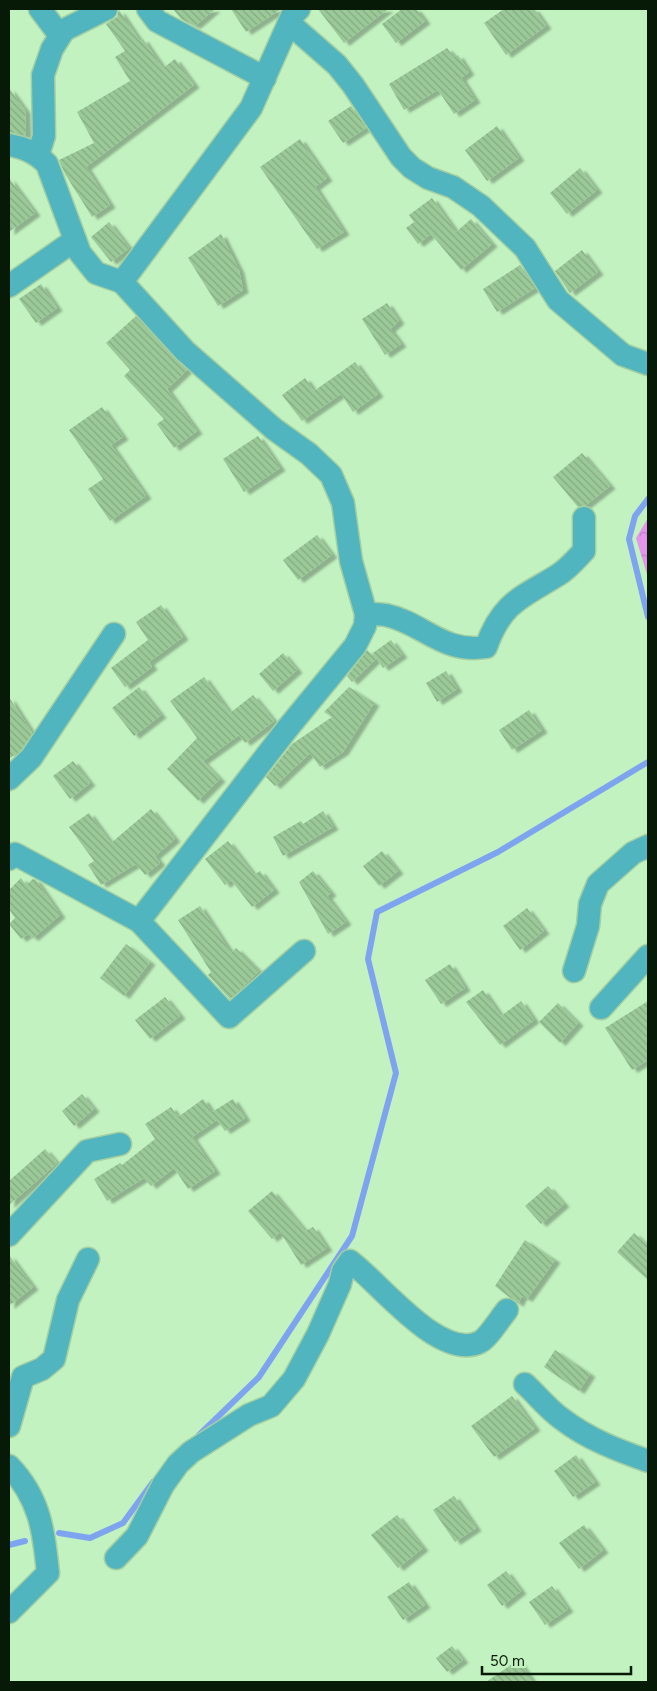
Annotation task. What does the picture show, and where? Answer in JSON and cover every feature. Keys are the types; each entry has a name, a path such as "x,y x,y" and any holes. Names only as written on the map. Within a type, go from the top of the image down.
{"street":[{"path":"40,9 58,33 106,9"},
{"path":"148,9 157,21 265,78"},
{"path":"122,282 251,108 294,16 353,85 401,157 412,168 428,178 453,187 481,206 525,248 558,300 623,356 648,364"},
{"path":"38,155 44,136 43,75 52,49 64,30"},
{"path":"9,145 38,155 47,164 56,182 60,204 80,253 96,273 122,282 185,351 274,429 309,454 332,476 343,503 351,561 366,614 365,626 355,646 287,730 140,921"},
{"path":"9,286 75,240"},
{"path":"366,614 387,615 450,645 469,650 486,647 499,616 527,592 559,574 584,551 584,518"},
{"path":"9,779 31,758 114,634"},
{"path":"574,971 588,926 590,904 598,884 633,853 648,846"},
{"path":"11,852 140,921 228,1017 304,952"},
{"path":"601,1008 648,956"},
{"path":"9,1235 87,1151 120,1144"},
{"path":"9,1426 23,1377 42,1369 54,1359 68,1300 88,1259"},
{"path":"116,1558 137,1536 163,1485 178,1464 191,1452 249,1415 271,1406 294,1379 318,1334 340,1284 343,1271 350,1261 383,1289 396,1305 424,1327 447,1341 467,1347 482,1341 508,1310"},
{"path":"525,1384 560,1418 584,1434 613,1449 648,1461"},
{"path":"9,1466 18,1475 44,1529 48,1573 9,1612"}],"green space":[{"path":"648,518 648,578 636,538"}],"building":[{"path":"173,9 215,9 195,26 181,19"},
{"path":"231,9 281,9 246,32"},
{"path":"318,9 388,9 344,43"},
{"path":"402,9 416,9 425,21 396,43 382,24"},
{"path":"504,9 534,9 546,26 506,55 484,23"},
{"path":"119,10 140,41 143,39 163,68 175,59 194,85 86,167 110,205 92,217 65,174 59,160 94,143 77,112 130,81 115,57 125,51 106,24 117,17"},
{"path":"447,48 454,57 458,55 469,72 461,78 475,100 454,114 438,90 404,110 389,84"},
{"path":"9,88 25,110 26,136 9,132"},
{"path":"351,106 366,128 343,143 328,121"},
{"path":"497,126 519,158 487,181 465,150"},
{"path":"300,139 327,178 315,187 344,232 317,249 260,167"},
{"path":"580,168 597,190 567,214 550,193"},
{"path":"9,178 35,213 9,232"},
{"path":"432,198 456,232 471,219 492,244 461,270 431,234 418,244 406,228 414,222 409,215"},
{"path":"109,222 129,248 111,262 91,237"},
{"path":"221,234 239,270 243,290 218,306 188,258"},
{"path":"582,250 598,272 570,293 555,271"},
{"path":"520,265 535,288 497,312 483,289"},
{"path":"41,284 57,308 36,323 19,299"},
{"path":"387,303 399,321 390,329 401,344 385,355 362,319"},
{"path":"136,316 187,370 167,389 197,431 174,448 157,424 164,419 124,376 130,370 106,343"},
{"path":"355,362 378,394 353,412 341,394 302,421 282,395 305,378 314,391"},
{"path":"102,407 123,437 111,445 146,496 110,521 88,489 103,479 69,430"},
{"path":"258,436 280,468 244,492 223,459"},
{"path":"582,453 610,486 586,505 578,507 553,477"},
{"path":"317,535 332,555 298,580 283,560"},
{"path":"161,605 183,637 149,662 152,667 125,687 111,668 148,640 136,622"},
{"path":"391,640 402,655 383,668 373,653"},
{"path":"367,650 376,659 352,682 347,676"},
{"path":"283,653 297,670 273,691 259,674"},
{"path":"446,671 457,689 437,702 426,683"},
{"path":"204,677 230,713 253,695 274,721 245,743 239,735 203,761 220,779 198,801 167,769 197,738 170,701"},
{"path":"139,687 161,715 134,736 112,708"},
{"path":"349,687 374,703 343,752 320,767 310,753 275,786 266,777 292,744 332,717 324,712"},
{"path":"9,697 32,733 21,750 9,759"},
{"path":"529,710 542,730 512,750 499,730"},
{"path":"73,761 90,783 70,799 53,776"},
{"path":"151,809 175,839 155,856 160,863 145,875 136,864 101,885 88,865 94,861 69,827 89,813 111,843"},
{"path":"323,811 333,827 283,856 273,837 301,821 303,824"},
{"path":"228,841 254,875 260,871 274,890 252,907 231,880 225,885 205,859"},
{"path":"382,851 398,871 379,886 363,866"},
{"path":"313,871 331,893 327,896 346,922 328,934 299,882"},
{"path":"21,878 26,885 33,879 36,880 60,915 33,938 28,934 21,939 9,924 15,918 9,909 9,890"},
{"path":"200,906 231,953 236,948 259,971 230,999 208,975 211,972 178,920"},
{"path":"527,908 544,931 520,950 503,926"},
{"path":"126,944 150,962 124,996 100,978"},
{"path":"450,964 465,988 441,1004 425,980"},
{"path":"483,990 501,1016 521,1001 534,1020 500,1045 466,1002"},
{"path":"165,997 180,1016 150,1039 135,1020"},
{"path":"648,1001 648,1060 632,1070 605,1028"},
{"path":"558,1003 578,1023 560,1043 539,1022"},
{"path":"82,1094 94,1109 74,1126 62,1111"},
{"path":"203,1099 212,1112 233,1099 245,1118 225,1131 217,1120 192,1137 215,1171 188,1189 174,1168 151,1186 144,1178 107,1201 94,1179 120,1163 122,1165 155,1139 145,1124 171,1107 178,1117"},
{"path":"45,1149 57,1163 9,1205 9,1181"},
{"path":"548,1186 564,1204 541,1224 525,1206"},
{"path":"272,1191 305,1231 313,1227 327,1248 301,1265 280,1232 272,1239 248,1211"},
{"path":"634,1233 648,1246 648,1280 617,1252"},
{"path":"525,1240 555,1260 527,1299 522,1296 518,1304 495,1286"},
{"path":"9,1255 33,1287 9,1306"},
{"path":"555,1350 590,1374 579,1391 544,1367"},
{"path":"512,1396 535,1428 494,1457 471,1426"},
{"path":"576,1455 595,1482 573,1497 554,1471"},
{"path":"454,1496 476,1528 455,1542 433,1510"},
{"path":"397,1515 423,1548 398,1568 371,1535"},
{"path":"584,1525 603,1550 579,1569 559,1543"},
{"path":"506,1571 521,1591 502,1606 487,1585"},
{"path":"409,1582 425,1605 403,1620 387,1597"},
{"path":"552,1586 568,1609 545,1625 529,1602"},
{"path":"452,1646 463,1660 447,1672 436,1658"},
{"path":"518,1660 533,1682 486,1682"}],"waterway":[{"path":"648,499 635,516 629,539 648,617"},
{"path":"199,1435 259,1377 352,1236 396,1073 368,959 377,912 498,852 648,762"},
{"path":"59,1533 90,1538 123,1523 153,1482"},
{"path":"9,1545 25,1541"}]}
